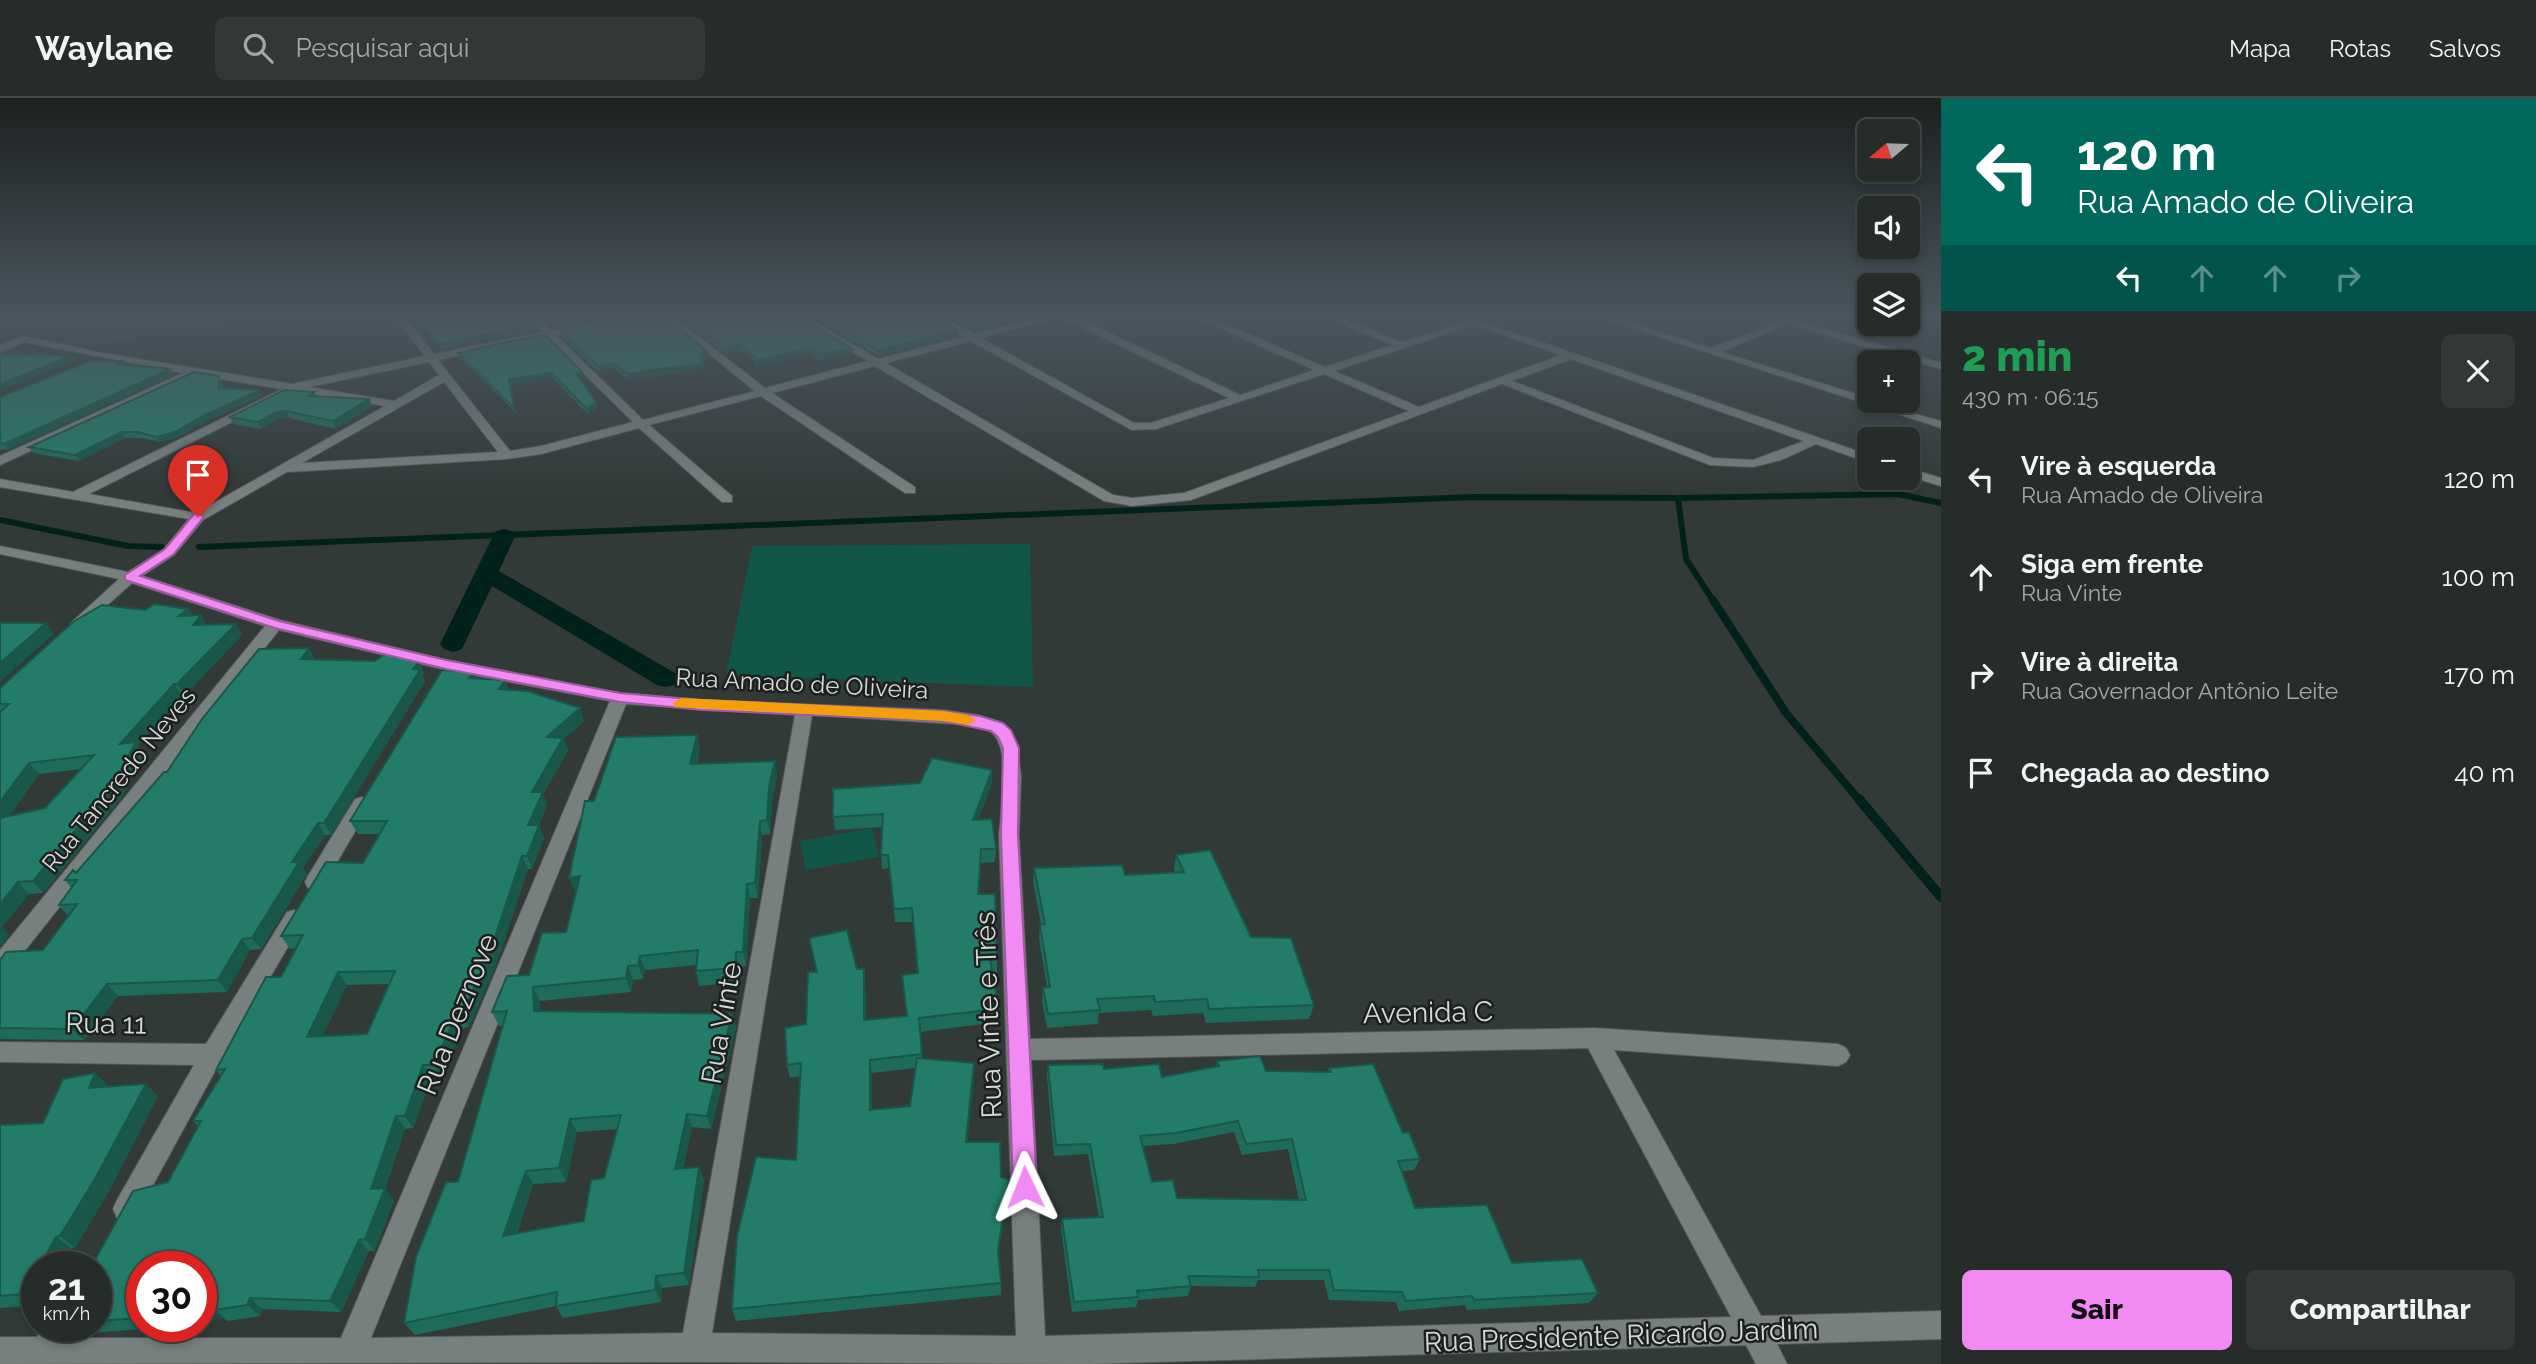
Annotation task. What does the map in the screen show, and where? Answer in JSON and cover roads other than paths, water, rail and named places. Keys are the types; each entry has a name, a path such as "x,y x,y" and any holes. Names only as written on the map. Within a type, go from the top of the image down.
{"street":[{"path":"0,461 190,373"},
{"path":"199,373 392,404"},
{"path":"73,497 294,387 360,373"},
{"path":"444,373 507,455"},
{"path":"589,373 641,424 727,499"},
{"path":"739,373 910,490"},
{"path":"284,468 507,455 541,450 835,373"},
{"path":"892,373 1109,498 1132,502 1185,497 1524,373"},
{"path":"1037,373 1132,426 1152,427 1316,373"},
{"path":"1185,373 1238,398"},
{"path":"1327,373 1419,411"},
{"path":"1624,373 1857,455"},
{"path":"1777,373 1941,425"},
{"path":"70,632 130,577 169,552 198,517 392,404 446,376"},
{"path":"1503,381 1710,461 1732,466 1752,466 1816,440"},
{"path":"1920,476 1941,482"},
{"path":"0,483 198,517"},
{"path":"0,550 130,577 275,624 446,664 620,698"},
{"name":"Rua Tancredo Neves","path":"0,966 275,624"},
{"path":"432,688 446,664"},
{"name":"Rua Amado de Oliveira","path":"620,698 702,705 943,716 980,721 997,727 1005,734 1011,748"},
{"name":"Rua Deznove","path":"350,1353 620,698"},
{"name":"Rua Vinte","path":"695,1347 804,710"},
{"name":"Rua Vinte e Três","path":"1011,748 1009,835 1032,1358"},
{"path":"113,1232 212,1055 375,783"},
{"path":"1595,1038 1772,1364"},
{"name":"Avenida C","path":"1020,1050 1595,1038 1838,1055"},
{"name":"Rua 11","path":"0,1052 212,1055"},
{"name":"Rua Presidente Ricardo Jardim","path":"0,1352 48,1347 350,1353 695,1347 1032,1358 1941,1325"}],"waterway":[{"path":"1678,498 1898,494 1941,503"},
{"path":"199,547 1473,497 1678,498"},
{"path":"1678,498 1686,559 1714,602"},
{"path":"0,520 128,546 162,547"},
{"path":"486,573 504,536"},
{"path":"453,644 486,573"},
{"path":"486,573 666,679"},
{"path":"1713,600 1786,713 1860,801"},
{"path":"1859,799 1941,897"}]}
